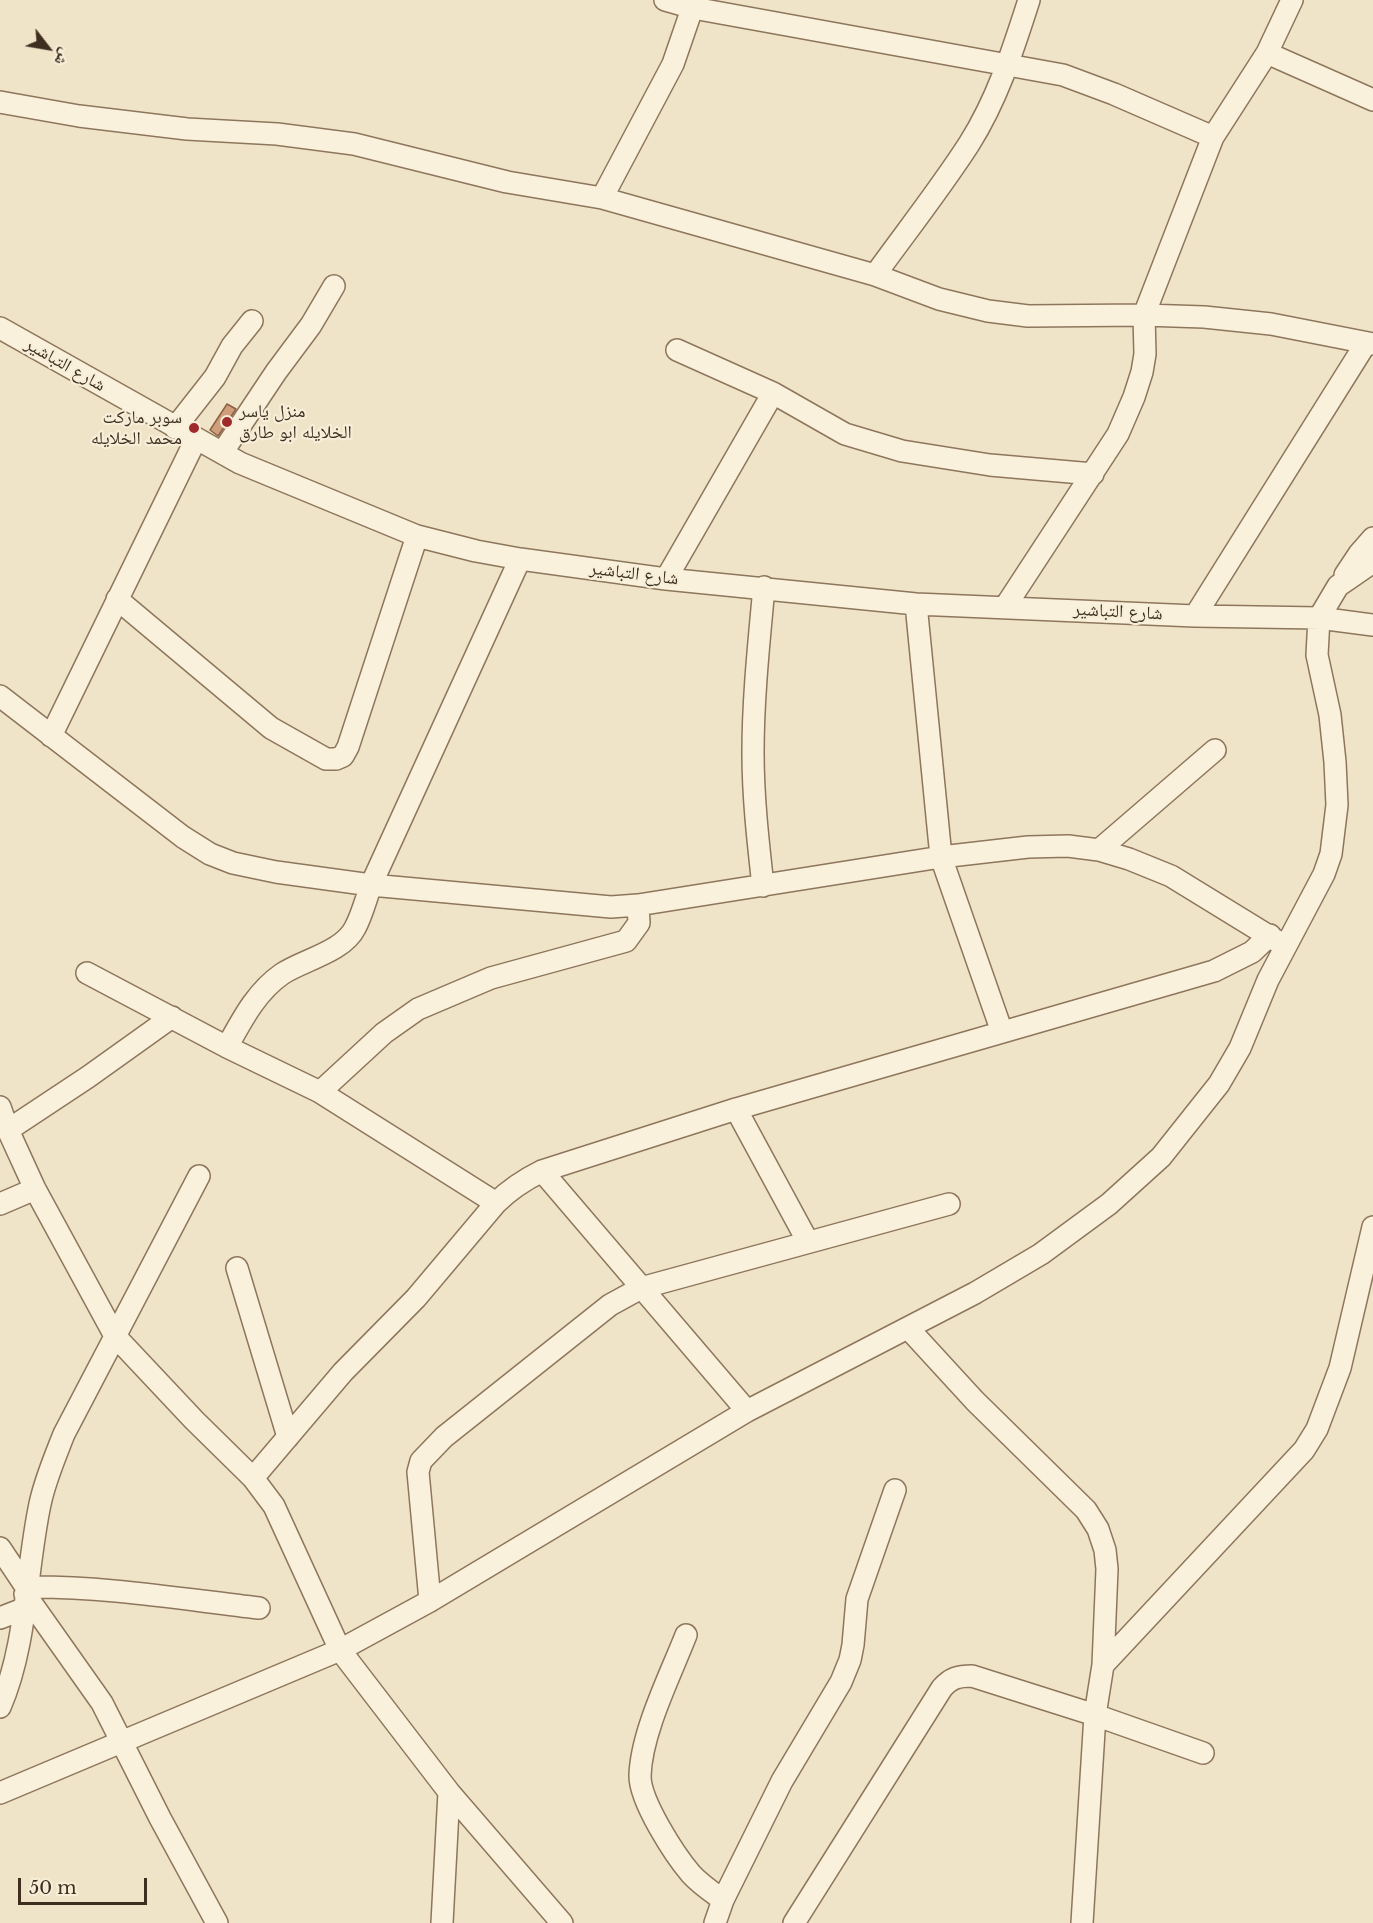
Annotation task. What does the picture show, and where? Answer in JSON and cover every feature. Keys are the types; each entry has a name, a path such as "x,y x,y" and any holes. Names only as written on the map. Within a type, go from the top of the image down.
{"street":[{"path":"664,0 1063,75 1213,138"},
{"path":"875,275 970,144 1009,64 1029,0"},
{"path":"1005,607 1119,434 1134,397 1145,354 1144,315 1213,138 1267,53 1292,0"},
{"path":"602,198 673,64 694,4"},
{"path":"1267,53 1373,100"},
{"path":"0,102 80,116 187,129 277,134 354,144 507,182 602,198 875,275 939,299 988,311 1028,316 1204,317 1270,324 1370,344 1195,616"},
{"path":"222,453 276,372 311,325 334,286"},
{"path":"175,428 215,376 232,346 252,321"},
{"name":"شارع التباشير","path":"0,327 240,463 417,536 476,551 666,579 916,603 1195,616 1319,618 1373,625"},
{"path":"677,351 773,393 845,434 902,451 990,465 1093,474"},
{"path":"666,579 773,393"},
{"path":"51,736 196,439"},
{"path":"117,599 271,728 318,756 336,759 343,756 348,747 417,536"},
{"path":"253,1478 343,1372 416,1298 509,1189 542,1171 736,1109 1214,971 1277,940 1311,902 1331,854 1336,822 1335,762 1330,715 1317,655 1319,618 1359,554 1373,538"},
{"path":"227,1047 246,1013 263,990 283,974 342,943 355,930 371,885 520,559"},
{"path":"1338,586 1373,562"},
{"path":"764,587 753,752 754,794 764,886"},
{"path":"916,603 941,857 1002,1032"},
{"path":"0,696 183,837 210,854 233,863 276,872 371,885 590,907 638,905 941,857 1028,847 1068,846 1099,850 1171,876 1277,940"},
{"path":"1099,850 1215,750"},
{"path":"320,1092 384,1033 418,1009 491,978 626,941 639,923 638,905"},
{"path":"0,1793 340,1650 430,1601 747,1411 975,1293 1041,1254 1109,1204 1161,1157 1219,1084 1240,1048 1268,980 1277,940"},
{"path":"87,973 227,1047 320,1092 496,1203"},
{"path":"8,1130 172,1017"},
{"path":"0,1107 35,1189 115,1336 194,1420 253,1478 274,1506 340,1650 449,1792 562,1923"},
{"path":"736,1109 808,1242"},
{"path":"542,1171 747,1411"},
{"path":"0,1707 12,1674 40,1503 50,1468 64,1434 199,1176"},
{"path":"0,1204 35,1189"},
{"path":"430,1601 418,1472 422,1461 444,1437 566,1338 610,1305 641,1288 949,1204"},
{"path":"1103,1665 1238,1523 1309,1443 1328,1404 1340,1368 1373,1227"},
{"path":"237,1268 288,1437"},
{"path":"908,1328 975,1401 1086,1510 1098,1529 1105,1550 1107,1569 1103,1665 1095,1715 1082,1923"},
{"path":"715,1923 723,1900 782,1780 842,1682 853,1645 858,1599 895,1490"},
{"path":"0,1548 25,1596 102,1702 211,1920"},
{"path":"0,1618 25,1596 67,1586 259,1608"},
{"path":"686,1635 650,1730 643,1756 641,1785 661,1831 678,1857 692,1875 723,1900"},
{"path":"794,1923 948,1681 958,1676 972,1676 1095,1715 1203,1753"},
{"path":"442,1923 449,1792"}],"building":[{"path":"227,404 236,409 218,436 210,430"}],"place":[{"name":"منزل ياسر الخلايله ابو طارق","path":"227,422"},
{"name":"سوبر ماركت محمد الخلايله","path":"194,428"}]}
